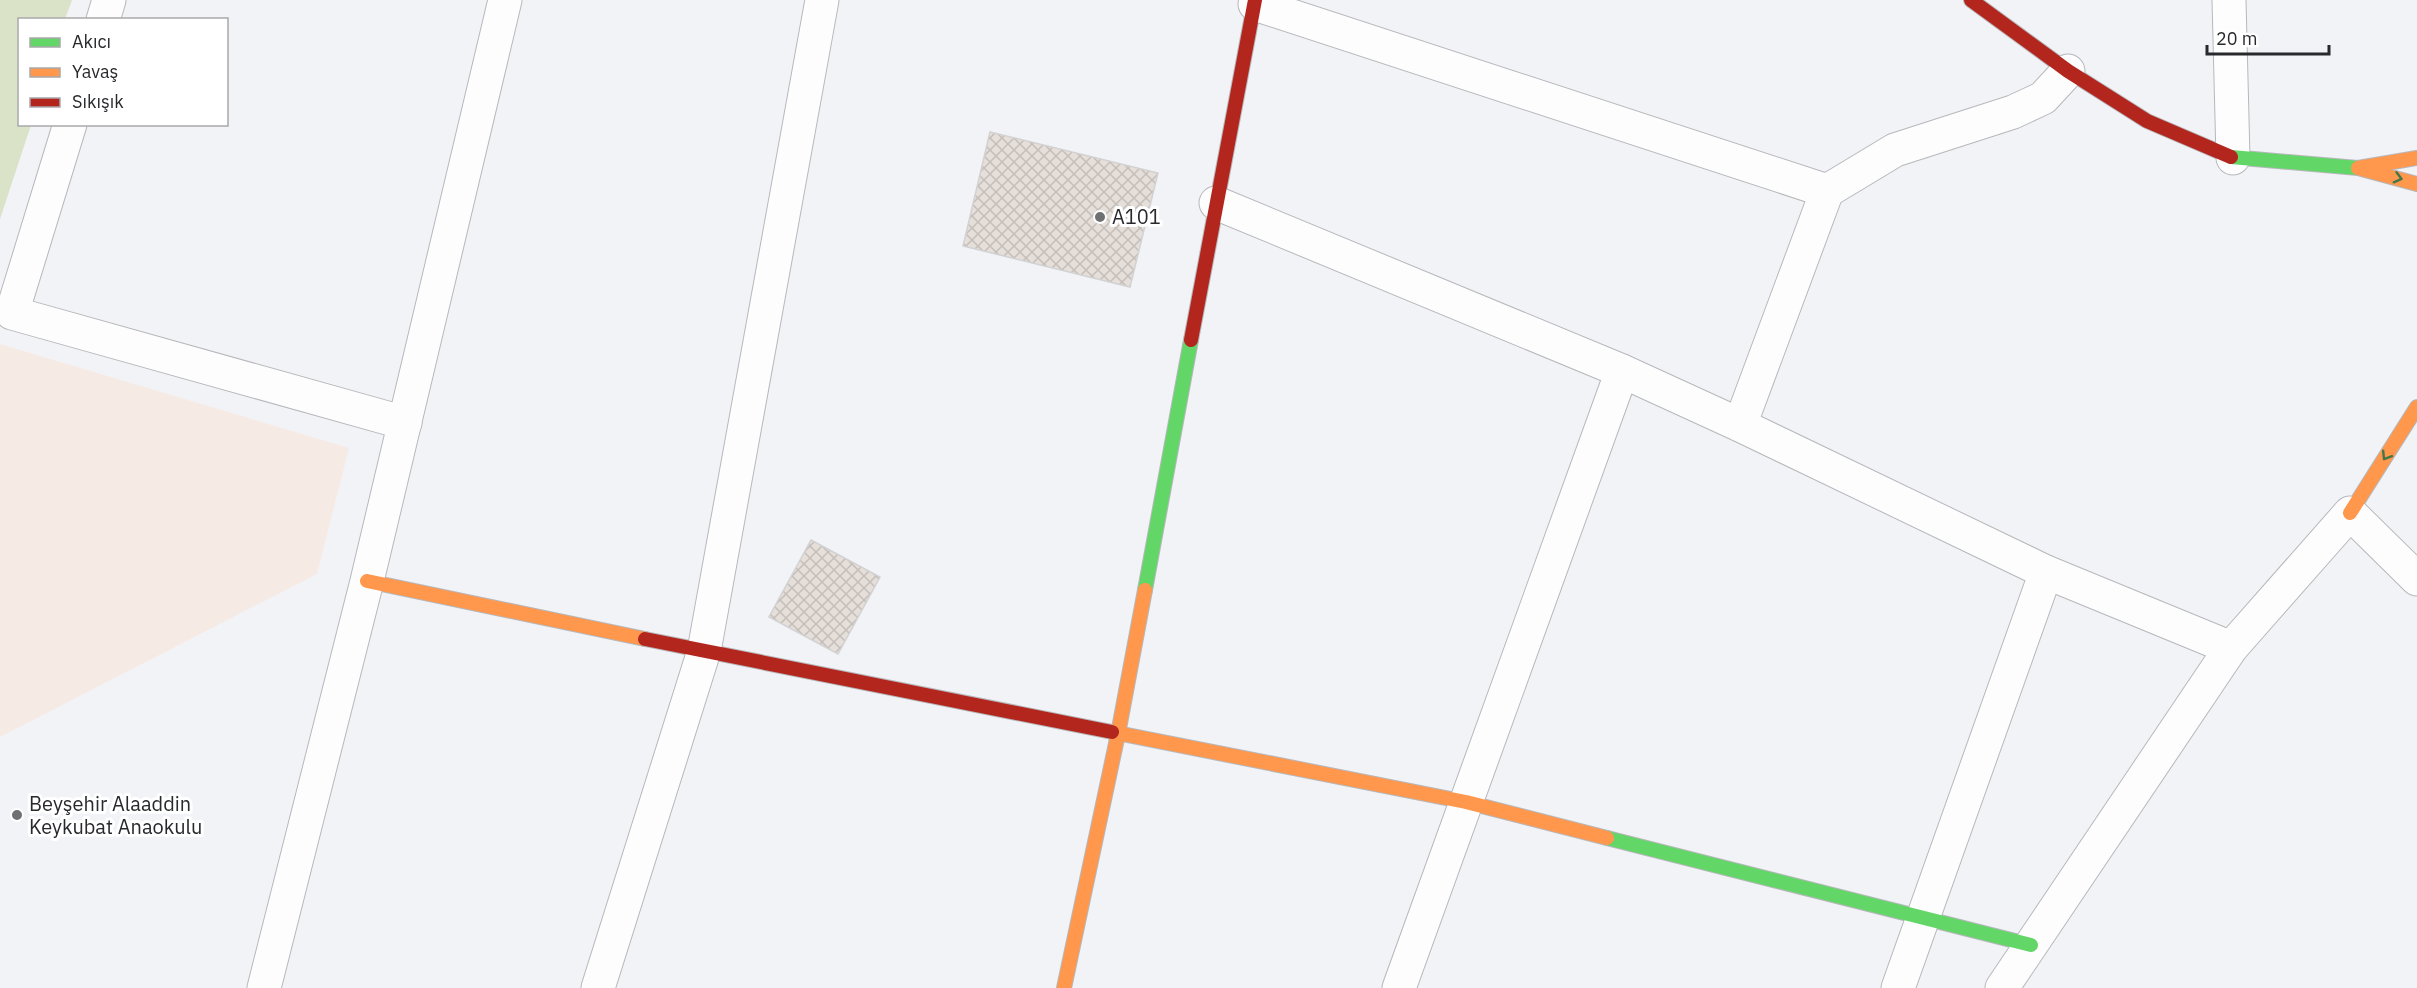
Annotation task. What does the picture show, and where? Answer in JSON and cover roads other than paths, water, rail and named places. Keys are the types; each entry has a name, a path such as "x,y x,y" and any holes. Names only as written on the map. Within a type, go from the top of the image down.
{"street":[{"path":"104,18 109,0"},
{"path":"264,988 367,582 505,0"},
{"path":"1971,0 2068,71 2147,121 2233,158 2358,168 2417,184"},
{"path":"2229,0 2233,158"},
{"path":"598,988 704,651 818,1"},
{"path":"1064,988 1118,734 1255,2 1827,191"},
{"path":"1740,424 1827,191 1895,150 2013,112 2043,98 2068,71"},
{"path":"69,126 12,313 405,423"},
{"path":"2358,168 2417,158"},
{"path":"1216,203 1622,372 1740,424 2046,572 2231,648"},
{"path":"1399,988 1622,372"},
{"path":"2350,513 2417,407"},
{"path":"2002,988 2231,648 2350,513 2392,472"},
{"path":"2350,513 2417,579"},
{"path":"1898,988 2046,572"},
{"path":"367,582 1466,802 2031,945"}],"place":[{"name":"A101","path":"1100,217"},
{"name":"Beyşehir Alaaddin Keykubat Anaokulu","path":"17,815"}]}
